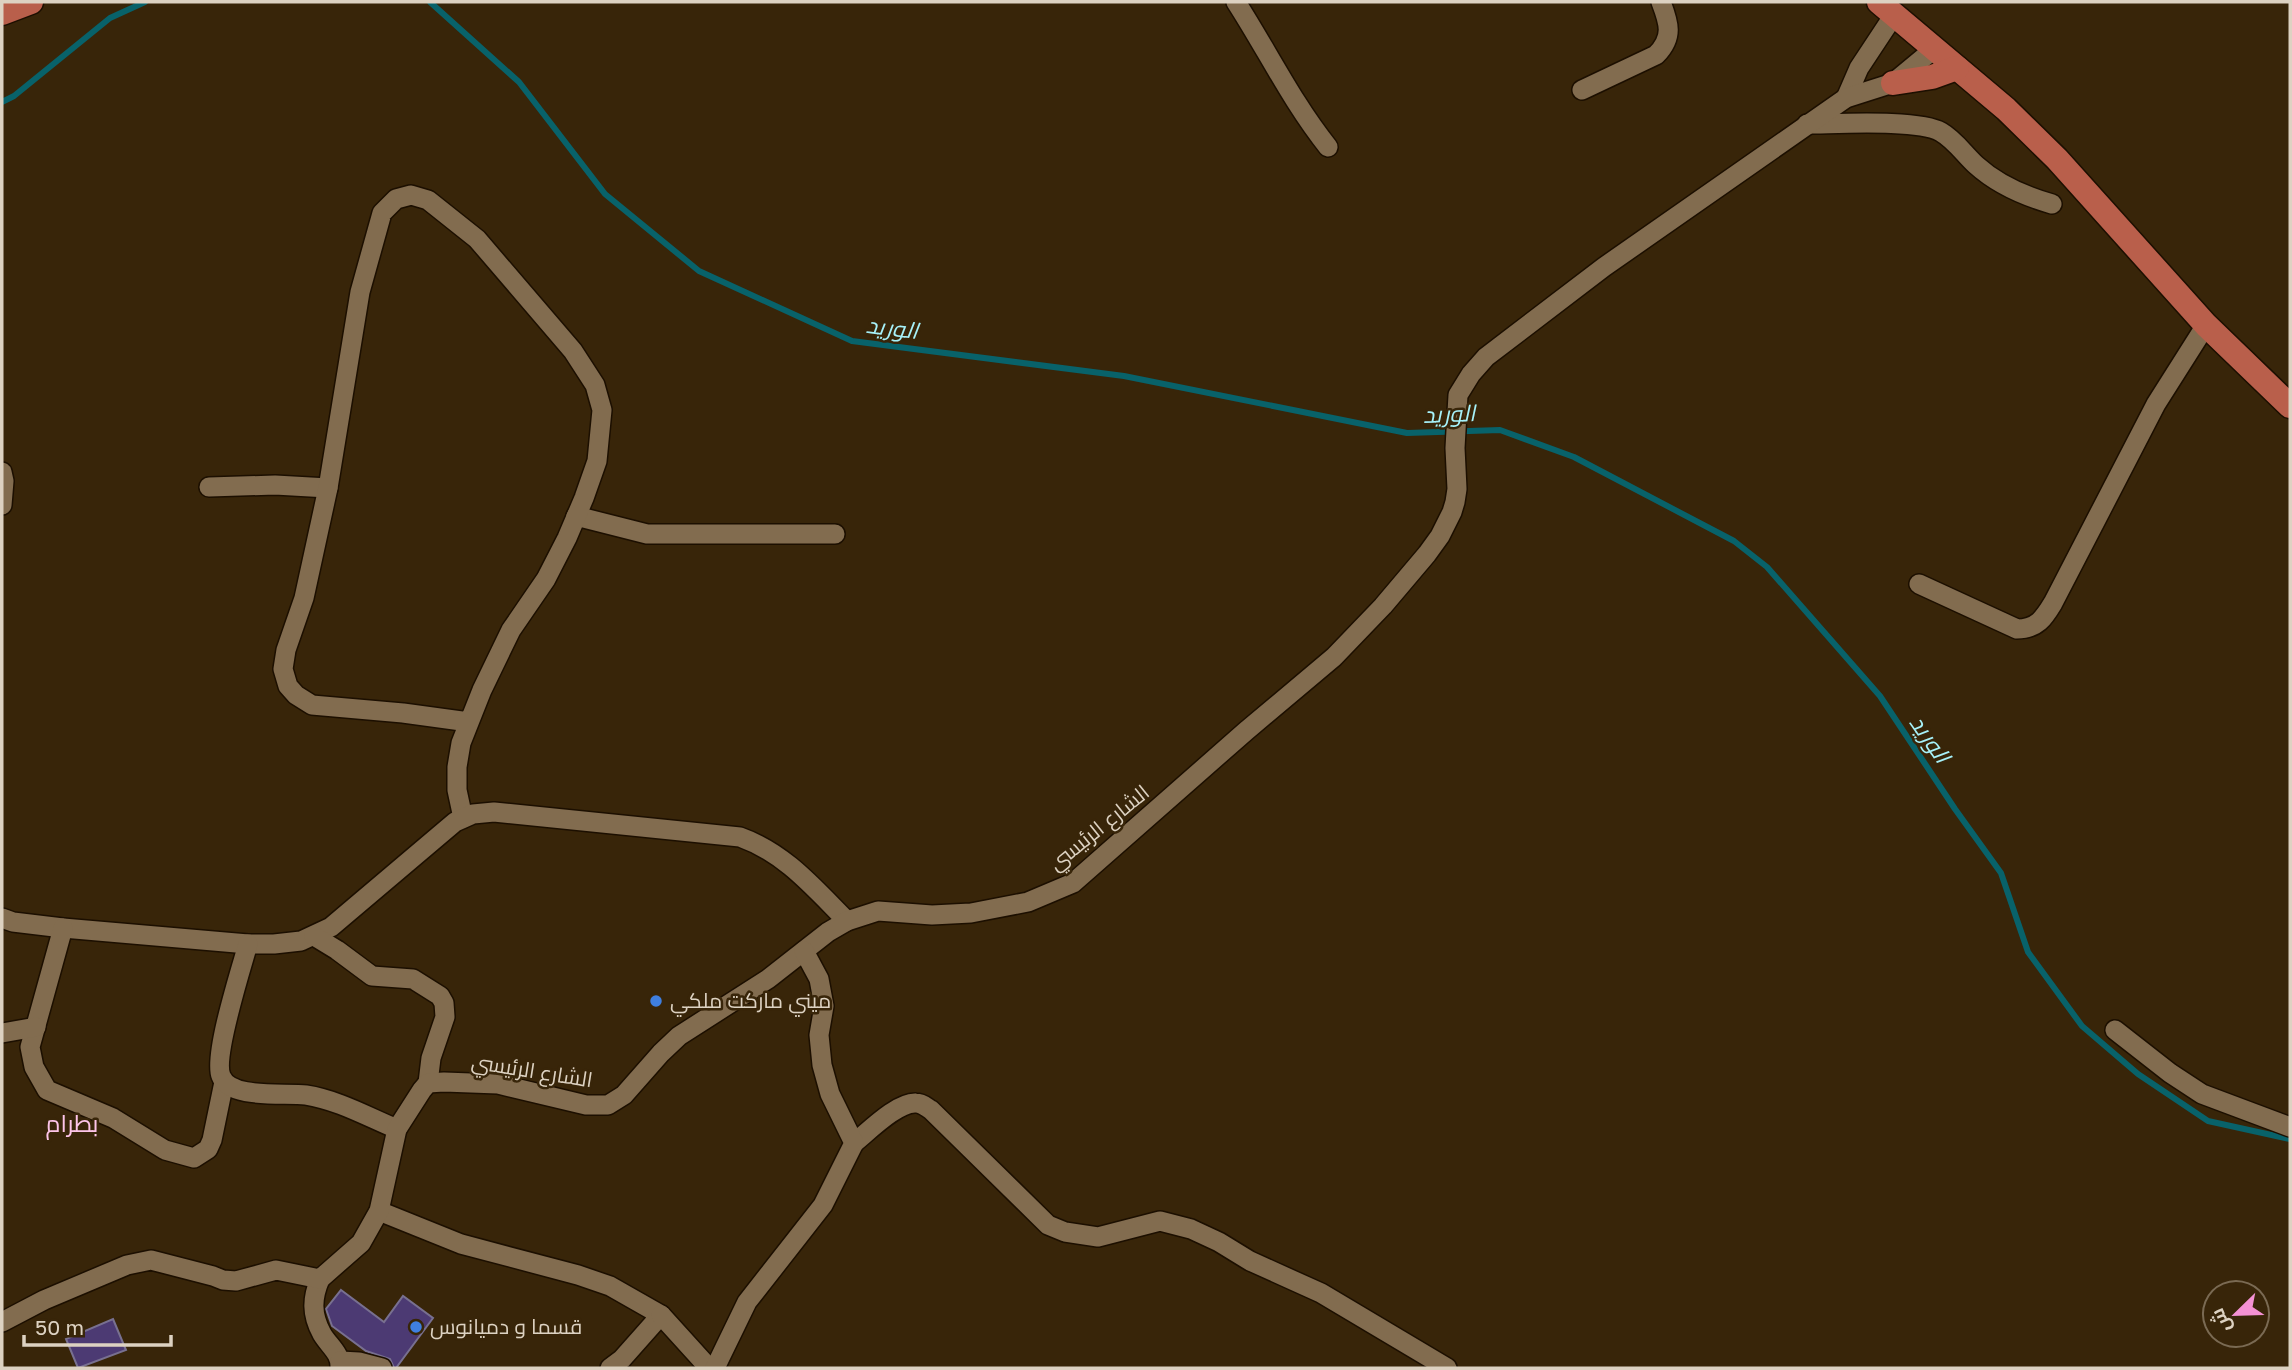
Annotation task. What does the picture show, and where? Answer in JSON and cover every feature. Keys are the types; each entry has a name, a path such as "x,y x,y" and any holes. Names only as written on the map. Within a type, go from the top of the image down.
{"main road":[{"path":"2,13 31,2"},
{"path":"1886,9 2006,109 2057,159 2206,326 2290,407"},
{"path":"1894,83 1932,77 1957,68"}],"street":[{"path":"1236,2 1295,101 1328,147"},
{"path":"1582,90 1656,55 1666,45 1669,35 1661,2"},
{"path":"1846,97 1886,9"},
{"path":"1807,124 1846,97 1894,83 1934,49"},
{"path":"1807,124 1911,124 1930,127 1951,139 1994,179 2012,190 2052,204"},
{"name":"الشارع الرئيسي","path":"428,1083 498,1084 586,1105 608,1105 624,1096 679,1036 768,979 828,932 847,921 878,911 951,915 999,908 1028,902 1073,883 1334,657 1406,580 1440,536 1452,512 1457,489 1455,448 1458,395 1478,365 1505,341 1604,267 1807,124"},
{"path":"463,818 457,790 461,743 470,722 482,690 511,630 545,579 576,516 597,461 602,411 595,385 573,351 477,239 428,200 411,195 396,199 382,213 360,292 328,488 304,598 286,650 283,669 288,686 312,705 470,722"},
{"path":"1919,584 2017,629 2030,628 2039,623 2053,603 2156,404 2206,326"},
{"path":"2,472 2,505"},
{"path":"209,487 275,485 328,488"},
{"path":"576,516 647,534 835,534"},
{"path":"2,918 13,922 63,928 248,944 288,943 314,936 331,927 448,827 463,818 484,812 505,812 740,837 764,847 785,861 847,921"},
{"path":"63,928 30,1047 34,1067 47,1090 113,1118 165,1150 194,1158 208,1149 212,1140 224,1082 219,1068 221,1043 248,944"},
{"path":"314,936 372,976 413,979 440,996 444,1003 445,1017 431,1058 428,1083 397,1129 379,1211 361,1243 320,1279 313,1296 322,1333 340,1364 359,1362 382,1368"},
{"path":"804,951 819,979 824,1006 819,1035 822,1065 830,1094 854,1143"},
{"path":"2,1033 36,1027"},
{"path":"2115,1030 2202,1094 2290,1127"},
{"path":"224,1082 238,1090 255,1093 307,1095 335,1103 397,1129"},
{"path":"715,1368 747,1303 823,1205 854,1143 907,1104 922,1104 931,1110 1048,1225 1065,1232 1098,1237 1160,1221 1191,1229 1250,1261 1321,1293 1447,1368"},
{"path":"379,1211 461,1244 610,1286 661,1315 709,1368"},
{"path":"2,1322 44,1300 127,1265 151,1260 223,1280 236,1281 276,1270 320,1279"},
{"path":"610,1368 622,1359 661,1315"}],"building":[{"path":"341,1290 384,1322 403,1296 433,1318 394,1368 390,1359 366,1351 332,1326 326,1309"},
{"path":"113,1319 126,1350 78,1368 66,1339"}],"waterway":[{"name":"الوريد","path":"2,102 14,96 110,18 145,2"},
{"name":"الوريد","path":"430,2 519,82 605,194 699,271 852,341 1124,376 1407,433 1500,430 1574,457 1734,541 1767,567 1880,696 2001,873 2028,952 2082,1026 2138,1074 2208,1121 2290,1139"}],"place":[{"name":"ميني ماركت ملكي","path":"656,1001"},
{"name":"قسما و دميانوس","path":"416,1327"}],"district":[{"name":"بطرام","path":"72,1124"}]}
